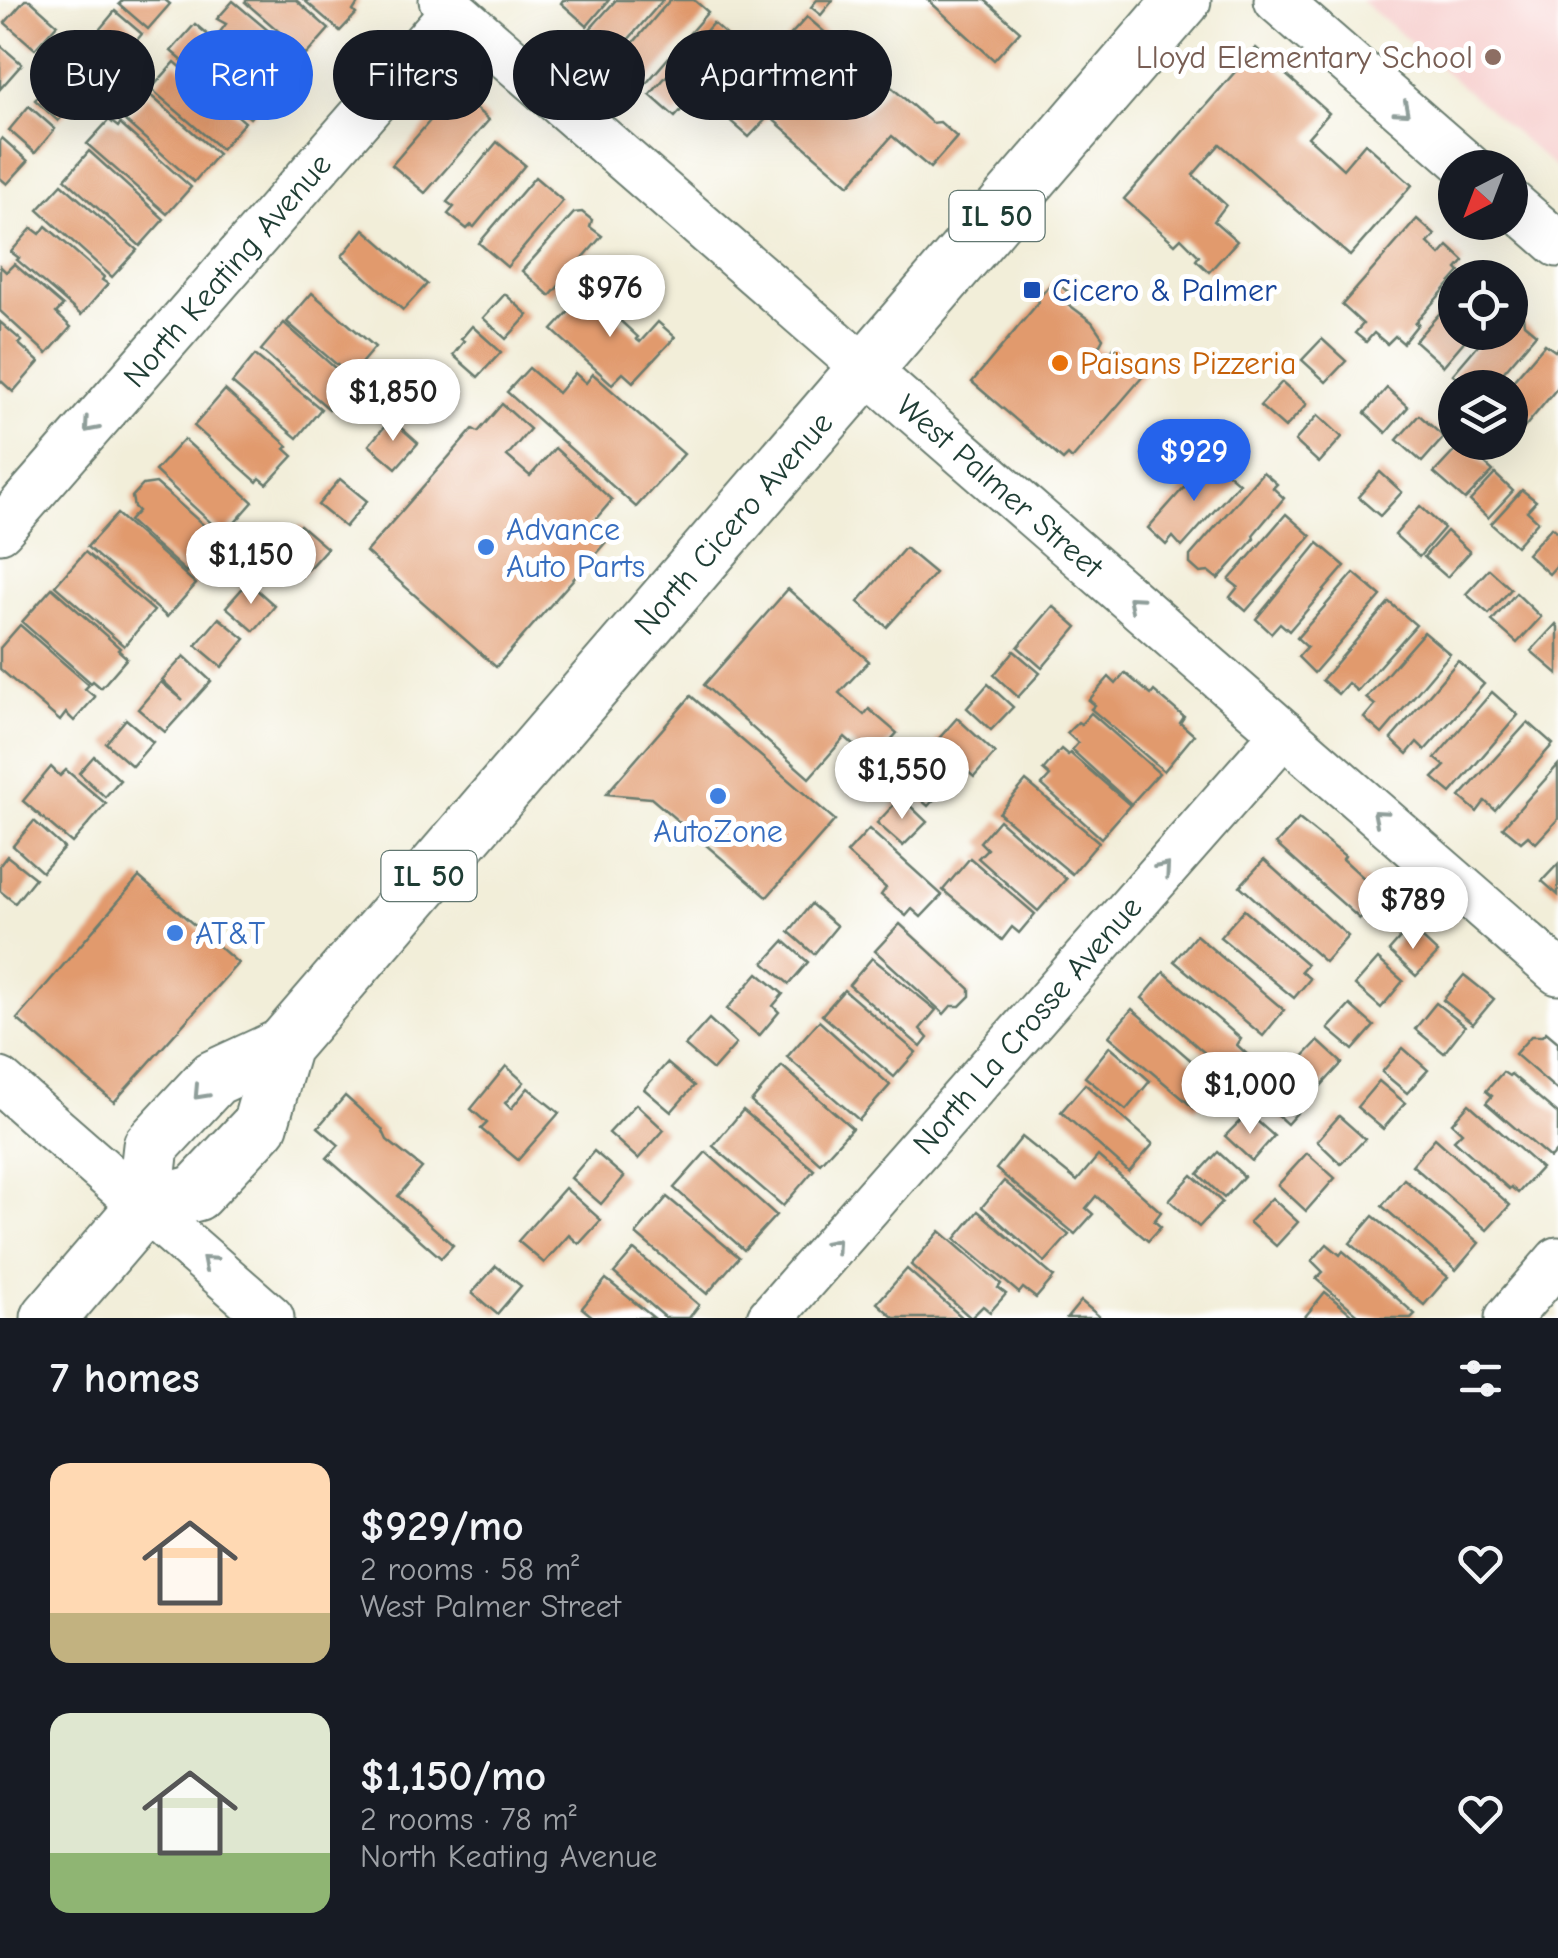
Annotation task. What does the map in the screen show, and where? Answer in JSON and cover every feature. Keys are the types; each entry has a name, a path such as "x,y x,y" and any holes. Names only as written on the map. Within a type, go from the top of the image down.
{"main road":[{"name":"North Cicero Avenue","path":"144,1207 150,1146 214,1078 284,1046 1182,0"},
{"path":"49,1318 144,1207"}],"street":[{"path":"1277,0 1449,150"},
{"name":"West Palmer Street","path":"448,5 1558,972"},
{"name":"North Keating Avenue","path":"0,530 448,5"},
{"path":"1528,218 1558,244"},
{"name":"North La Crosse Avenue","path":"770,1318 1284,733"},
{"path":"0,1081 271,1318"},
{"path":"1508,1318 1558,1260"}],"shaded area":[{"name":"Lloyd Elementary School","path":"1361,0 1558,0 1558,170 1495,115"}],"building":[{"path":"25,0 30,0 57,24 52,30 30,30 30,45 5,23"},
{"path":"123,0 165,0 170,4 148,29 119,4"},
{"path":"296,0 329,29 313,47 313,30 277,30 245,2"},
{"path":"304,0 360,0 353,11 356,14 339,30"},
{"path":"609,0 587,26 561,3"},
{"path":"616,0 663,0 637,30 590,29"},
{"path":"670,0 694,0 708,12 692,30 665,30 665,62 645,85 644,30"},
{"path":"817,0 833,0 821,15 811,7"},
{"path":"928,0 985,0 1020,31 994,60"},
{"path":"233,1 267,30 222,30 226,24 217,19"},
{"path":"115,11 137,30 99,30"},
{"path":"807,17 822,30 795,30"},
{"path":"0,45 22,64 0,89"},
{"path":"1256,48 1329,113 1308,137 1343,169 1365,143 1412,185 1350,256 1220,144 1193,175 1226,205 1214,221 1237,241 1209,272 1181,238 1175,244 1124,199"},
{"path":"175,62 175,110 155,92 155,84"},
{"path":"665,78 665,108 650,95"},
{"path":"892,88 932,123 940,122 957,137 930,168 892,136 849,185 774,120 892,120"},
{"path":"155,99 218,154 194,182 125,121 155,120"},
{"path":"29,106 30,120 45,120 55,129 35,153 9,130"},
{"path":"109,120 118,127 120,124 191,187 167,214 87,144"},
{"path":"187,120 245,122 221,149"},
{"path":"431,120 489,120 425,193 392,165"},
{"path":"729,120 765,120 749,137"},
{"path":"2,138 28,161 7,184 0,178"},
{"path":"497,142 525,165 474,227 467,229 448,214 454,207 447,202"},
{"path":"89,151 164,219 140,246 65,179"},
{"path":"535,177 563,201 507,267 479,243"},
{"path":"62,184 137,250 112,277 38,210"},
{"path":"582,212 592,220 590,227 602,236 550,296 522,271 574,213"},
{"path":"1417,219 1435,235 1428,243 1440,255 1448,246 1463,260 1438,260 1438,297 1403,343 1395,336 1387,344 1374,333 1366,342 1355,333 1363,324 1342,305"},
{"path":"46,226 108,284 81,315 11,252 32,228 40,234"},
{"path":"364,229 427,284 403,310 342,256"},
{"path":"14,264 63,306 56,313 71,327 47,354 0,311 0,266 6,272"},
{"name":"Paisans Pizzeria","path":"1054,280 1074,297 1068,304 1092,322 1103,338 1097,350 1109,353 1114,347 1145,374 1072,459 1068,455 1063,460 972,382"},
{"path":"588,291 640,342 658,322 675,337 633,382 623,373 612,384 552,330"},
{"path":"312,293 375,347 350,376 287,322"},
{"path":"505,294 528,315 506,339 483,318"},
{"path":"1438,315 1438,350 1457,350 1443,366 1415,341"},
{"path":"0,322 39,362 13,392 0,380"},
{"path":"284,323 352,383 329,409 261,350"},
{"path":"472,326 501,352 478,377 453,355"},
{"path":"1528,327 1536,334 1528,343"},
{"path":"1322,339 1346,361 1326,382 1302,360"},
{"path":"1545,344 1555,351 1558,348 1558,387 1528,423 1528,370 1523,370"},
{"path":"1474,350 1522,350 1505,370 1456,370"},
{"path":"255,355 321,409 297,438 232,383"},
{"path":"529,368 558,393 575,373 586,383 593,374 684,454 636,507 507,392"},
{"path":"1282,382 1307,404 1285,428 1260,406"},
{"path":"1387,388 1408,407 1386,433 1365,413"},
{"path":"225,390 288,446 285,449 293,456 267,484 260,478 257,482 194,426"},
{"name":"Advance Auto Parts","path":"502,404 530,429 507,456 530,476 555,448 612,500 588,528 606,542 496,667 366,552 473,429 478,432"},
{"path":"1318,415 1342,437 1319,463 1295,441"},
{"path":"1419,415 1438,432 1438,444 1422,462 1397,440"},
{"path":"391,419 418,443 396,468 369,445"},
{"path":"184,439 253,502 224,535 155,471"},
{"path":"1210,458 1239,483 1182,547 1173,537 1166,545 1148,528"},
{"path":"1446,460 1481,460 1493,471 1465,500 1434,473"},
{"path":"1263,472 1277,484 1273,488 1284,498 1218,579 1209,572 1200,573 1190,564 1190,556"},
{"path":"1380,472 1402,492 1380,516 1358,497"},
{"path":"1495,474 1513,491 1488,518 1470,501"},
{"path":"340,479 367,501 345,527 318,505"},
{"path":"156,483 225,544 196,575 188,569 186,572 129,521 138,511 132,497 143,485"},
{"path":"1522,490 1536,501 1527,511 1538,521 1516,546 1491,524"},
{"path":"1420,506 1444,528 1419,557 1395,535"},
{"path":"117,514 196,584 167,617 87,547"},
{"path":"1286,514 1311,536 1246,611 1230,597 1238,587 1229,580"},
{"path":"300,525 327,548 301,577 275,554"},
{"path":"1552,527 1558,532 1558,564 1549,574 1527,554"},
{"path":"1447,531 1470,552 1447,577 1424,557"},
{"path":"1318,543 1345,566 1289,631 1280,623 1271,633 1256,619"},
{"path":"905,548 935,573 887,627 858,602"},
{"path":"85,552 154,611 124,646 55,586"},
{"path":"1489,569 1511,589 1489,614 1466,594"},
{"path":"1354,573 1381,596 1314,673 1298,657 1307,647 1297,638"},
{"path":"248,582 275,606 254,631 226,607"},
{"path":"52,588 127,658 101,688 22,622"},
{"path":"788,589 869,661 839,693 864,715 869,709 897,733 872,761 845,737 809,778 704,685"},
{"path":"1516,593 1541,617 1517,643 1492,621"},
{"path":"1389,602 1416,625 1357,691 1348,683 1338,694 1322,680"},
{"path":"1053,606 1077,627 1042,668 1018,647"},
{"path":"219,618 245,639 222,667 196,645"},
{"path":"1556,624 1558,627 1558,674 1531,651"},
{"path":"20,625 89,685 85,689 95,697 74,721 66,713 60,721 0,669 0,648"},
{"path":"1424,632 1450,654 1382,734 1364,718 1375,705 1366,698"},
{"path":"1014,651 1040,673 1018,697 994,675"},
{"path":"184,656 211,681 165,732 138,709 161,682 183,700 162,680"},
{"path":"1458,661 1484,684 1425,750 1417,742 1407,754 1391,739"},
{"path":"1125,673 1184,717 1180,723 1194,735 1164,771 1091,709 1095,705 1089,700 1109,677 1116,684"},
{"path":"988,684 1013,707 991,730 967,708"},
{"path":"1492,692 1518,715 1451,793 1433,778 1445,766 1435,758"},
{"name":"AutoZone","path":"691,696 835,820 767,897 651,798 606,794"},
{"path":"1091,713 1159,773 1131,804 1072,750 1078,743 1067,733"},
{"path":"957,718 995,753 974,777 935,743"},
{"path":"126,719 153,742 132,766 106,743"},
{"path":"1528,722 1553,744 1495,810 1485,801 1477,812 1460,797"},
{"path":"1061,749 1130,805 1101,838 1042,785 1050,776 1043,770"},
{"path":"922,753 952,780 928,806 898,780"},
{"path":"94,756 120,780 105,797 79,773"},
{"path":"1558,765 1558,819 1536,843 1528,836 1521,842 1503,827"},
{"path":"51,767 60,776 66,770 106,804 72,843 23,801"},
{"path":"1026,781 1099,842 1072,874 999,813"},
{"path":"901,797 927,822 903,846 877,823"},
{"path":"1299,819 1345,856 1343,859 1378,891 1373,896 1378,900 1360,919 1276,844"},
{"path":"999,820 1066,879 1038,911 978,858 987,849 980,842"},
{"path":"34,821 64,848 42,872 13,846"},
{"path":"869,829 942,895 921,917 912,909 906,916 881,895 886,888 847,853"},
{"path":"7,856 35,878 15,903 0,891 0,865"},
{"path":"970,858 1035,914 1019,933 1012,927 1002,940 943,890"},
{"path":"1264,860 1348,936 1325,962 1240,886"},
{"path":"1558,864 1558,895 1542,881"},
{"path":"139,877 238,963 114,1102 17,1019"},
{"path":"811,904 837,926 814,954 789,932"},
{"path":"1244,910 1307,964 1301,971 1310,979 1294,998 1220,937"},
{"path":"900,924 970,989 970,996 960,1006 951,1006 944,1014 875,951"},
{"path":"1410,927 1438,953 1416,976 1389,951"},
{"path":"1196,935 1284,1010 1263,1036 1174,961"},
{"path":"784,941 808,962 789,984 764,963"},
{"path":"872,958 936,1010 920,1029 928,1038 921,1047 849,985"},
{"path":"1378,959 1403,981 1381,1008 1355,985"},
{"path":"1164,972 1241,1039 1237,1045 1249,1056 1231,1076 1142,998"},
{"path":"758,973 783,994 773,1006 779,1012 759,1036 727,1009"},
{"path":"1464,975 1494,999 1473,1024 1443,1000"},
{"path":"844,990 916,1052 894,1077 822,1015"},
{"path":"1436,1003 1465,1026 1444,1053 1415,1029"},
{"path":"1350,1005 1374,1026 1353,1050 1328,1029"},
{"path":"1132,1009 1217,1083 1195,1109 1109,1036"},
{"path":"709,1019 736,1044 713,1070 685,1046"},
{"path":"819,1021 890,1085 859,1120 787,1057"},
{"path":"1546,1032 1558,1042 1558,1091 1515,1054 1531,1036"},
{"path":"1318,1041 1342,1063 1320,1087 1296,1064"},
{"path":"1110,1046 1150,1081 1126,1110 1085,1077"},
{"path":"1403,1048 1428,1070 1407,1093 1382,1072"},
{"path":"667,1063 694,1086 671,1112 644,1089"},
{"path":"506,1066 524,1082 505,1103 511,1109 528,1088 559,1113 518,1160 481,1129 487,1123 471,1109"},
{"path":"782,1066 852,1128 820,1163 751,1102"},
{"path":"1283,1071 1311,1097 1287,1124 1258,1098"},
{"path":"1503,1072 1511,1074 1558,1114 1558,1149 1550,1158 1486,1103 1492,1096 1486,1091"},
{"path":"1379,1081 1405,1103 1383,1129 1357,1107"},
{"path":"1085,1084 1153,1144 1129,1172 1061,1112"},
{"path":"345,1096 382,1129 387,1140 422,1168 398,1196 453,1245 441,1258 327,1158 339,1145 318,1127"},
{"path":"636,1104 664,1130 638,1159 609,1133"},
{"path":"1469,1104 1541,1168 1518,1193 1454,1140 1462,1132 1452,1123"},
{"path":"743,1110 814,1170 783,1206 713,1146"},
{"path":"1248,1113 1274,1136 1252,1161 1225,1136"},
{"path":"1339,1116 1365,1139 1341,1164 1317,1141"},
{"path":"1022,1137 1077,1181 1098,1156 1161,1212 1154,1221 1161,1227 1148,1241 1096,1196 1086,1208 1093,1214 1075,1234 996,1169"},
{"path":"1435,1138 1510,1205 1487,1230 1412,1165"},
{"path":"594,1151 624,1177 601,1204 571,1178"},
{"path":"706,1152 776,1215 744,1250 674,1188"},
{"path":"1218,1152 1244,1176 1224,1198 1198,1174"},
{"path":"1307,1153 1335,1178 1306,1211 1278,1185"},
{"path":"1192,1175 1222,1202 1199,1227 1169,1200"},
{"path":"1404,1179 1479,1243 1456,1270 1382,1206"},
{"path":"1004,1181 1069,1235 1045,1262 982,1207"},
{"path":"565,1188 601,1220 579,1244 569,1235 544,1263 518,1241"},
{"path":"667,1197 739,1257 707,1294 636,1234"},
{"path":"1272,1198 1298,1222 1276,1246 1249,1222"},
{"path":"978,1211 1054,1277 1036,1298 1023,1288 1019,1293 955,1239"},
{"path":"1373,1216 1448,1277 1424,1305 1350,1243"},
{"path":"940,1231 1001,1284 998,1288 1006,1294 990,1312 983,1306 971,1318 911,1265"},
{"path":"1327,1244 1340,1255 1343,1251 1415,1314 1411,1318 1362,1318 1316,1279 1323,1272 1312,1261"},
{"path":"634,1250 699,1305 689,1318 666,1318 614,1273"},
{"path":"496,1266 521,1286 497,1314 472,1293"},
{"path":"907,1269 963,1318 894,1318 877,1303"},
{"path":"606,1279 654,1318 594,1318 582,1308"},
{"path":"1325,1292 1356,1318 1304,1318"},
{"path":"1081,1301 1101,1318 1067,1318"}],"place":[{"name":"Lloyd Elementary School","path":"1493,57"},
{"name":"Cicero & Palmer","path":"1032,290"},
{"name":"Paisans Pizzeria","path":"1060,363"},
{"name":"Advance Auto Parts","path":"486,547"},
{"name":"AutoZone","path":"718,796"},
{"name":"AT&T","path":"175,933"}]}
